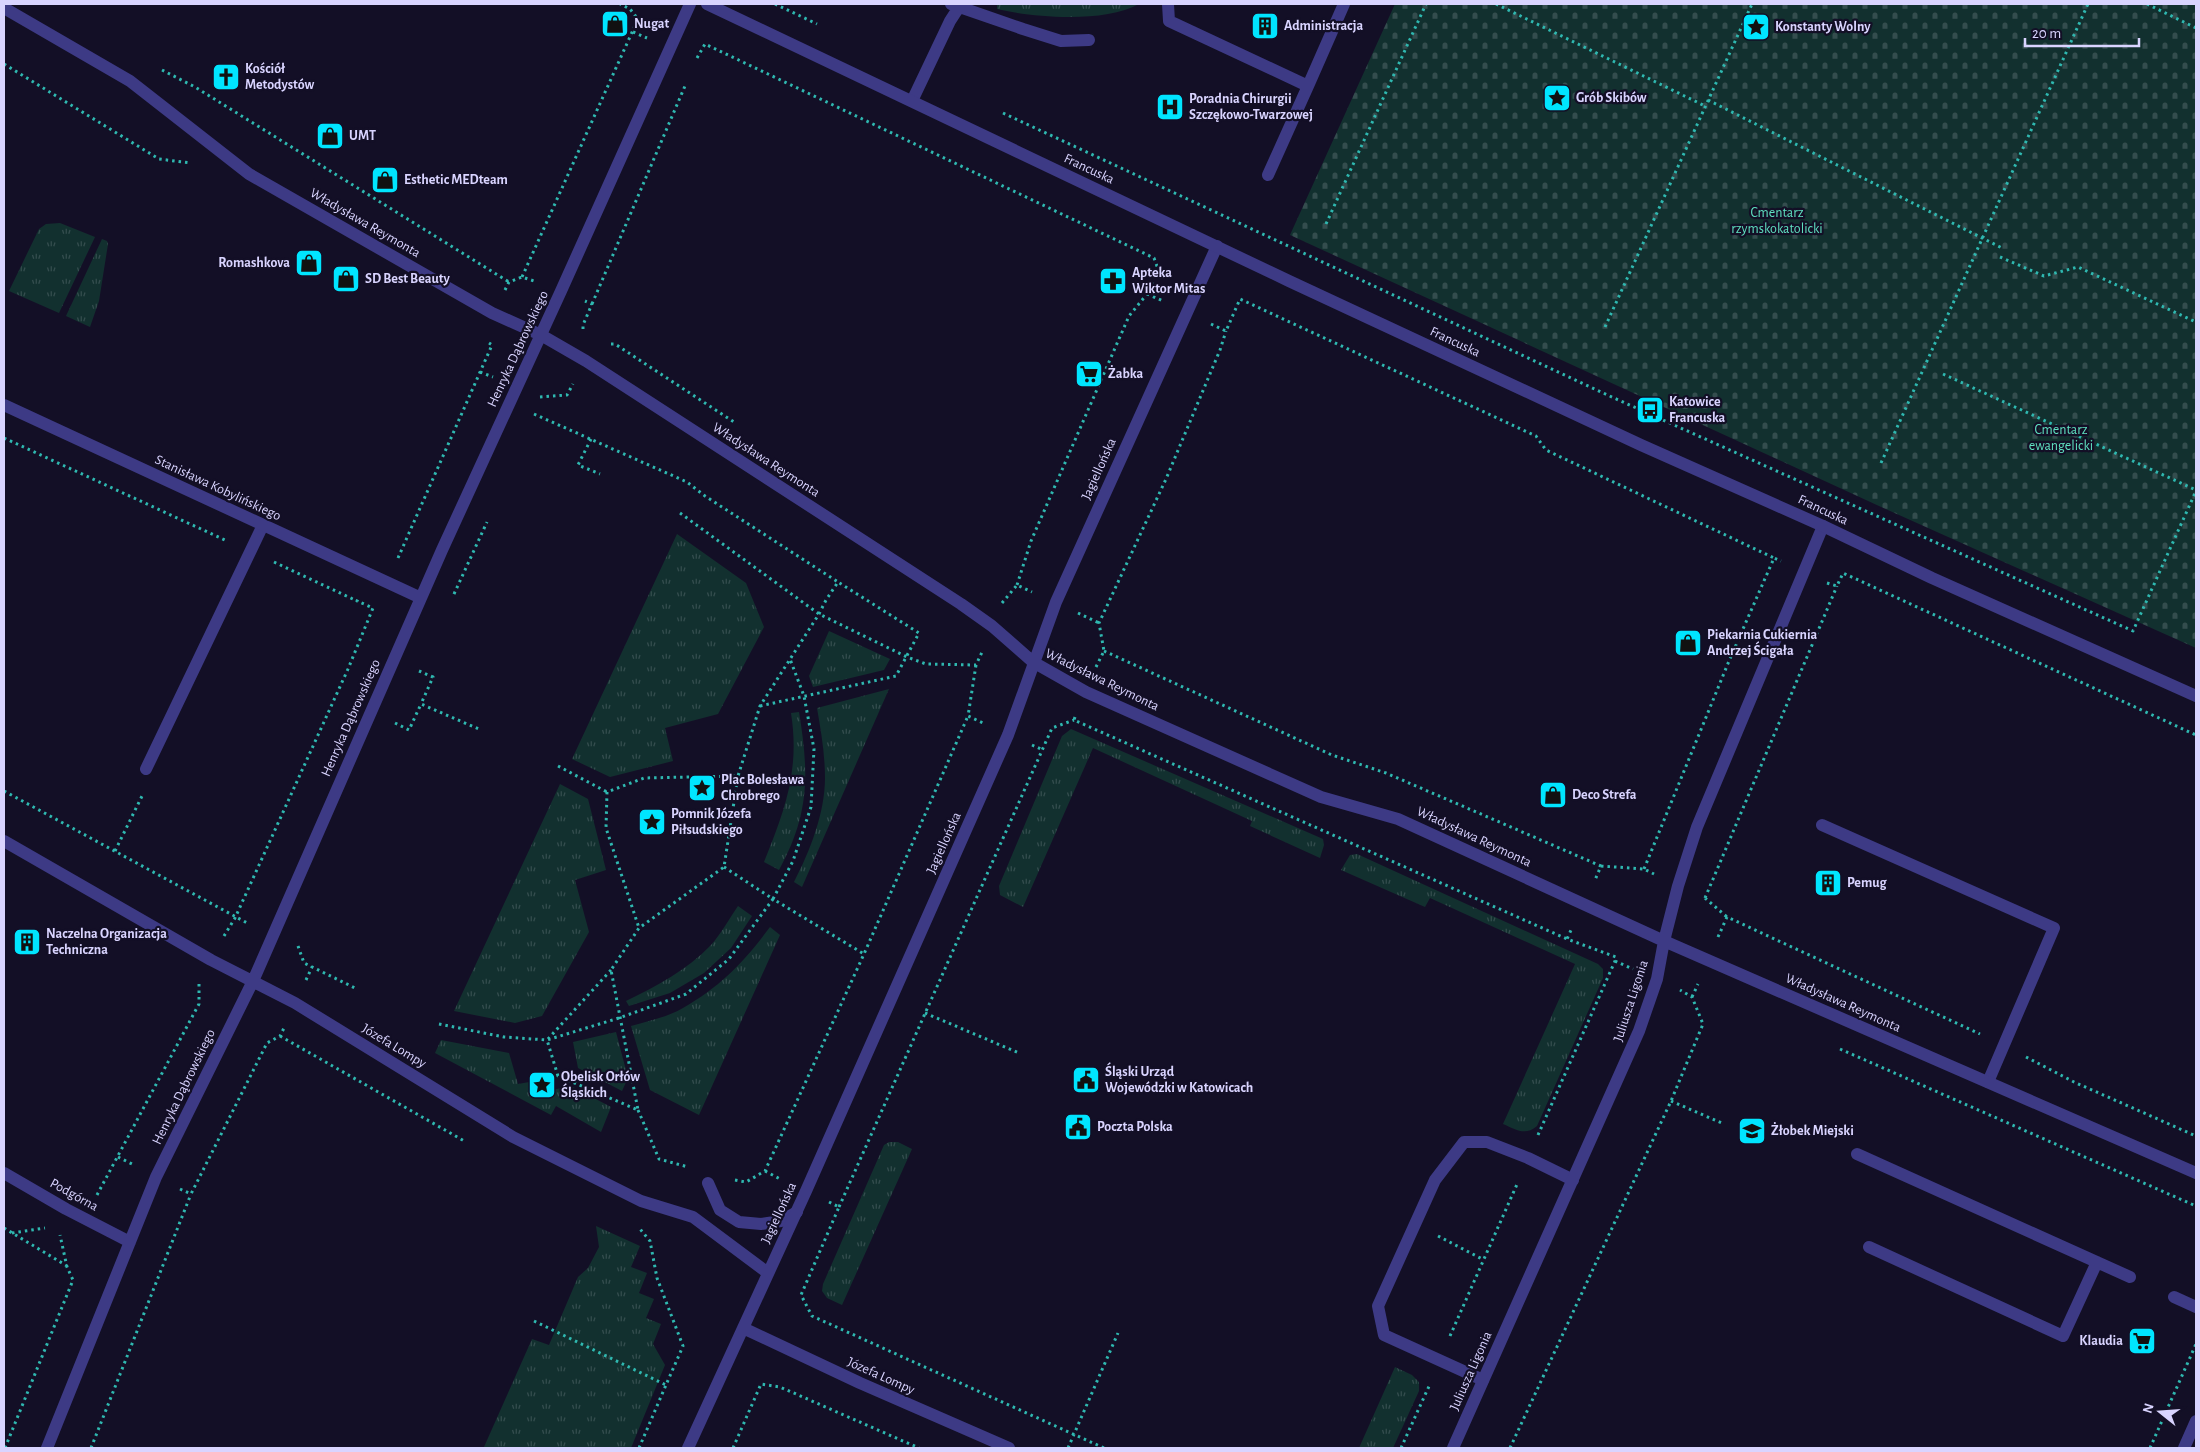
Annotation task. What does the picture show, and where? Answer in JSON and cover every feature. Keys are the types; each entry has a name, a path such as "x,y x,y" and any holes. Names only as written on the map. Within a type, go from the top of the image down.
{"street":[{"name":"Henryka Dąbrowskiego","path":"47,1448 156,1177 253,981 421,598 690,4"},
{"name":"Francuska","path":"706,4 1641,445 2196,696"},
{"path":"1168,4 1169,20 1308,86"},
{"path":"1268,174 1344,4"},
{"path":"912,101 957,5 1023,30 1061,41 1089,40"},
{"name":"Władysława Reymonta","path":"4,8 130,81 249,174 492,313 540,335 586,361 961,604 992,626 1033,662 1086,692 1321,797 1398,819 1664,941 2196,1173"},
{"name":"Jagiellońska","path":"688,1448 797,1212 1008,735 1056,602 1217,246"},
{"name":"Stanisława Kobylińskiego","path":"4,405 421,598"},
{"path":"146,769 263,525"},
{"name":"Juliusza Ligonia","path":"1453,1448 1639,1031 1657,979 1664,941 1678,886 1697,827 1823,526"},
{"path":"1822,825 2054,928 1988,1082"},
{"name":"Józefa Lompy","path":"4,841 211,960 295,1003 514,1137 641,1201 693,1217 768,1273"},
{"path":"1483,1380 1384,1335 1378,1306 1435,1180 1464,1142 1487,1142 1528,1158 1573,1180"},
{"path":"1857,1154 2130,1278"},
{"name":"Podgórna","path":"4,1173 66,1209 130,1242"},
{"path":"708,1184 720,1210 739,1222 761,1224 781,1221 797,1212"},
{"path":"1869,1247 2063,1336 2096,1262"},
{"path":"2174,1297 2196,1307"},
{"name":"Józefa Lompy","path":"743,1328 860,1383 1009,1448"},
{"path":"2184,1448 2196,1421"}],"path":[{"path":"522,277 638,19 630,9 620,4"},
{"path":"775,4 819,25"},
{"path":"1326,224 1426,4"},
{"path":"1496,4 1705,106"},
{"path":"1605,327 1752,4"},
{"path":"1881,464 2088,4"},
{"path":"2147,4 2196,28"},
{"path":"696,59 705,44 1154,258 1158,269 1147,294 1129,316 1031,540 1017,585"},
{"path":"161,69 195,87 509,282"},
{"path":"592,304 689,77"},
{"path":"1708,100 2004,249"},
{"path":"1001,112 1614,398 2133,631 2196,490 1943,374"},
{"path":"2000,257 2044,276 2078,267 2196,322"},
{"path":"1147,294 1226,331"},
{"path":"1074,720 1104,651 1099,623 1166,479 1240,299 1536,436 1546,450 1804,573 1836,586"},
{"path":"408,536 480,372"},
{"path":"534,414 687,482 705,496 919,633 896,676 760,706"},
{"path":"4,438 357,601"},
{"path":"591,439 578,465 600,474"},
{"path":"680,513 819,614 907,657"},
{"path":"1644,869 1728,661 1774,558"},
{"path":"1705,898 1843,573 2196,735"},
{"path":"547,1040 611,970 639,928 724,867 738,776 760,706 838,582"},
{"path":"1104,651 1332,755 1386,773 1601,866 1567,939"},
{"path":"439,1024 504,1037 547,1040 619,1018 686,994 729,959 773,899 793,861 811,807 814,749 804,696 790,659"},
{"path":"118,1157 199,1004 199,980 235,918 348,669"},
{"path":"395,723 409,730 433,677 419,671"},
{"path":"421,704 481,730"},
{"path":"729,1178 746,1182 765,1172 864,954 968,716"},
{"path":"839,1207 1052,728 1074,720 1567,939 1616,957 1616,961 1692,997 1703,1024 1671,1101 1510,1448"},
{"path":"558,766 607,792 644,778 738,776"},
{"path":"4,791 235,918"},
{"path":"607,792 606,828 639,928"},
{"path":"724,867 864,954"},
{"path":"1692,997 1727,917 1987,1037"},
{"path":"298,946 304,963 356,988"},
{"path":"1400,1448 1616,961"},
{"path":"611,970 638,1110 659,1159 694,1169"},
{"path":"926,1013 1019,1053"},
{"path":"267,1043 280,1036"},
{"path":"547,1040 558,1076 638,1110"},
{"path":"1834,1047 2196,1206"},
{"path":"2021,1054 2074,1082 2196,1136"},
{"path":"1671,1101 1724,1124"},
{"path":"91,1448 191,1194"},
{"path":"638,1226 650,1241 657,1278 683,1346 639,1448"},
{"path":"12,1233 48,1227"},
{"path":"4,1228 67,1267"},
{"path":"6,1448 73,1280 67,1267 60,1234"},
{"path":"1443,1239 1484,1260"},
{"path":"801,1295 812,1316 1104,1448"},
{"path":"534,1321 666,1386"},
{"path":"1068,1448 1118,1333"},
{"path":"2150,1448 2196,1344"},
{"path":"733,1448 761,1384 780,1387 919,1448"}],"green space":[{"path":"997,4 1139,4 1108,14 1070,17 1030,15 1013,12 997,9"},
{"name":"Cmentarz rzymskokatolicki","path":"1395,4 2196,4 2196,648 1879,506 1290,235"},
{"path":"60,223 95,237 59,313 9,291 39,229 46,224"},
{"path":"102,239 107,241 108,244 99,301 90,327 66,316"},
{"path":"677,534 746,583 764,627 718,714 665,728 673,761 610,777 572,759"},
{"path":"829,631 890,659 884,670 813,687 809,676"},
{"path":"889,689 802,887 794,882 806,858 816,831 824,791 824,760 817,708"},
{"path":"799,712 805,774 802,811 797,830 779,870 764,862 789,789 794,753 791,713"},
{"path":"1071,729 1323,839 1324,845 1320,858 1250,826 1252,821 1093,748 1023,907 1000,895 999,886 1062,736"},
{"path":"560,784 588,799 606,870 575,880 589,932 542,1016 515,1023 454,1011"},
{"path":"1357,854 1598,964 1603,969 1603,978 1537,1126 1533,1129 1521,1131 1503,1124 1575,964 1430,898 1425,907 1341,870 1350,855"},
{"path":"738,906 752,916 731,948 704,973 670,993 629,1006 626,1001 671,977 702,954 718,936"},
{"path":"770,927 780,935 699,1115 650,1090 631,1026 677,1011 697,1000 741,962"},
{"path":"616,1032 628,1078 622,1091 578,1068 573,1042"},
{"path":"441,1040 509,1053 518,1084 535,1081 538,1093 571,1086 611,1107 601,1132 556,1106 551,1115 435,1053"},
{"path":"889,1142 898,1142 912,1149 842,1305 827,1298 822,1291 823,1284 884,1145"},
{"path":"596,1226 640,1246 631,1267 647,1273 639,1293 654,1299 646,1318 661,1324 653,1344 665,1365 631,1448 484,1447 532,1339 549,1345 578,1277 588,1268 599,1247"},
{"path":"1395,1367 1412,1375 1419,1382 1419,1391 1393,1448 1359,1448"}],"place":[{"name":"Nugat","path":"615,24"},
{"name":"Administracja","path":"1265,26"},
{"name":"Konstanty Wolny","path":"1756,27"},
{"name":"Kościół Metodystów","path":"226,77"},
{"name":"Grób Skibów","path":"1557,98"},
{"name":"Poradnia Chirurgii Szczękowo-Twarzowej","path":"1170,107"},
{"name":"UMT","path":"330,136"},
{"name":"Esthetic MEDteam","path":"385,180"},
{"name":"Romashkova","path":"309,263"},
{"name":"SD Best Beauty","path":"346,279"},
{"name":"Apteka Wiktor Mitas","path":"1113,281"},
{"name":"Żabka","path":"1089,374"},
{"name":"Katowice Francuska","path":"1650,410"},
{"name":"Piekarnia Cukiernia Andrzej Ścigała","path":"1688,643"},
{"name":"Plac Bolesława Chrobrego","path":"702,788"},
{"name":"Deco Strefa","path":"1553,795"},
{"name":"Pomnik Józefa Piłsudskiego","path":"652,822"},
{"name":"Pemug","path":"1828,883"},
{"name":"Naczelna Organizacja Techniczna","path":"27,942"},
{"name":"Śląski Urząd Wojewódzki w Katowicach","path":"1086,1080"},
{"name":"Obelisk Orłów Śląskich","path":"542,1085"},
{"name":"Poczta Polska","path":"1078,1127"},
{"name":"Żłobek Miejski","path":"1752,1131"},
{"name":"Klaudia","path":"2142,1341"}],"park label":[{"name":"Cmentarz ewangelicki","path":"2061,438"}]}
